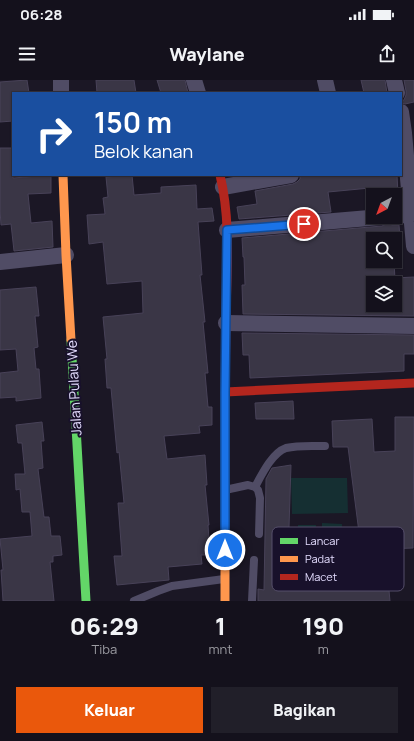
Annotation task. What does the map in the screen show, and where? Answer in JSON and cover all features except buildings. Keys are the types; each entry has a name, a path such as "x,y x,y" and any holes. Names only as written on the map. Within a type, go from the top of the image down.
{"street":[{"path":"61,80 61,92"},
{"path":"194,80 198,92"},
{"path":"325,80 328,92"},
{"path":"394,80 397,92"},
{"path":"402,119 404,133 404,166 412,214 414,246"},
{"name":"Jalan Pulau We","path":"63,176 66,256 86,601"},
{"path":"225,601 227,230 221,181 279,176"},
{"path":"402,215 412,214"},
{"path":"227,230 366,218"},
{"path":"0,262 66,256"},
{"path":"226,323 414,326"},
{"path":"225,392 414,383"}],"lane":[{"path":"255,487 261,475 273,458 283,450 296,447 325,446"},
{"path":"225,490 248,485 255,487 258,490 260,495 259,534"},
{"path":"252,601 254,560"},
{"path":"134,601 172,586 225,579"}],"green space":[{"path":"291,478 347,478 348,513 292,514"},
{"path":"322,523 342,524 342,527 322,527"},
{"path":"298,525 316,525 316,527 298,527"}],"traffic: fast":[{"path":"71,340 86,601"}],"traffic: slow":[{"path":"63,176 71,340"},
{"path":"225,514 225,601"}],"traffic: jam":[{"path":"220,176 226,209 228,244 225,364 225,514"},
{"path":"225,392 414,383"}],"route":[{"path":"225,550 227,230 304,224"}]}
